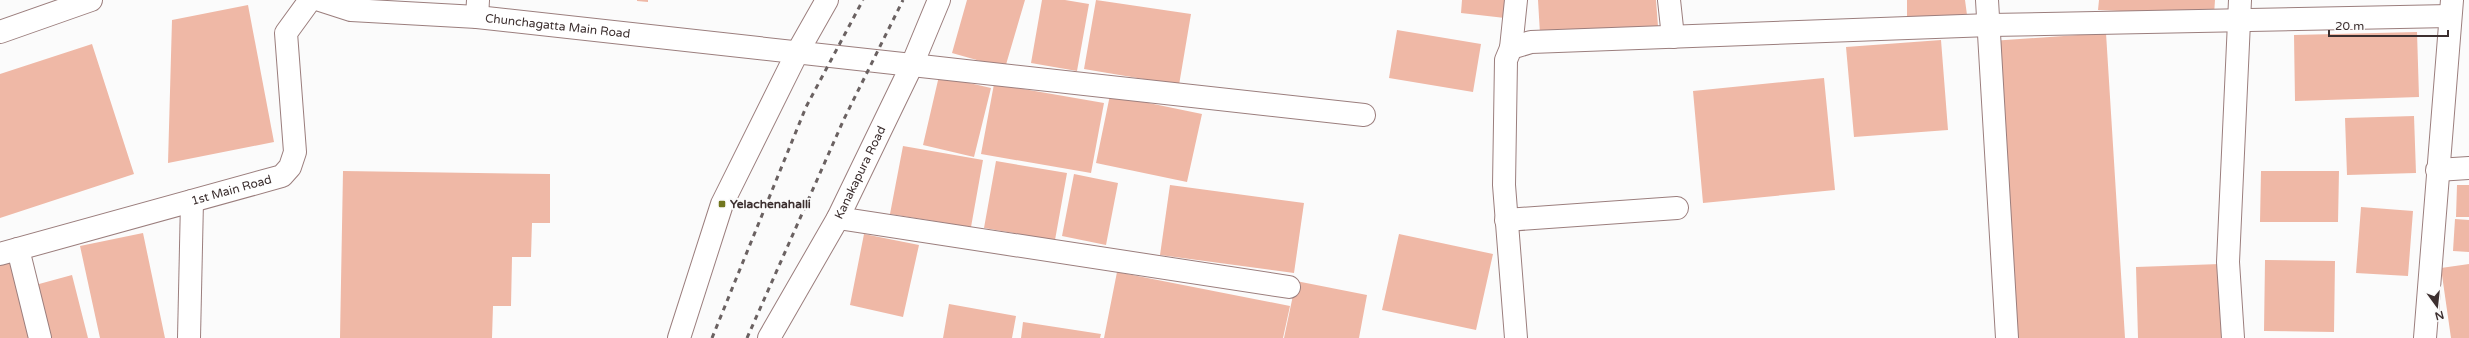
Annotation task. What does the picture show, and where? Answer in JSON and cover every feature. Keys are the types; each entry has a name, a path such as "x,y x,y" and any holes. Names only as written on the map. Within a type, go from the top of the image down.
{"main road":[{"path":"0,32 92,0"},
{"name":"1st Main Road","path":"9,252 282,176 290,167 295,152 286,33 310,0"},
{"name":"Chunchagatta Main Road","path":"320,0 351,10 477,8 797,53 1364,115"},
{"path":"679,338 722,204 797,53 827,0"},
{"name":"Kanakapura Road","path":"770,338 838,218 912,65 939,0"},
{"path":"1516,0 1510,48 1506,60 1504,184 1516,338"},
{"path":"1670,0 1673,37"},
{"path":"1987,0 1990,25 2007,338"},
{"path":"1510,48 1532,42 1990,25 2239,10 2451,8 2437,170 2425,338"},
{"path":"2233,338 2228,262 2239,10"},
{"path":"2437,170 2469,168"},
{"path":"189,338 192,201"},
{"path":"1506,220 1677,208"},
{"path":"838,218 1289,287"},
{"path":"9,252 40,338"}],"building":[{"path":"648,0 648,2 637,1"},
{"path":"967,0 1025,0 1005,68 952,53"},
{"path":"1042,0 1065,0 1089,4 1077,71 1031,63"},
{"path":"1096,0 1191,14 1179,85 1084,69"},
{"path":"1462,0 1507,0 1505,18 1461,13"},
{"path":"1538,0 1656,0 1658,26 1540,34"},
{"path":"1907,0 1965,0 1967,15 1907,17"},
{"path":"2099,0 2215,0 2214,15 2098,10"},
{"path":"248,5 274,142 168,163 172,20"},
{"path":"1397,30 1481,44 1473,92 1389,78"},
{"path":"2417,32 2419,97 2295,101 2294,35"},
{"path":"2106,33 2125,338 2009,338 1991,41"},
{"path":"1941,40 1948,130 1854,137 1846,47"},
{"path":"92,44 134,174 0,218 0,74"},
{"path":"939,76 991,88 974,157 923,145"},
{"path":"1824,78 1835,190 1703,203 1693,91"},
{"path":"994,84 1104,103 1091,173 981,154"},
{"path":"1110,95 1202,114 1187,182 1096,163"},
{"path":"2414,116 2416,173 2347,175 2345,118"},
{"path":"903,146 983,160 971,227 890,214"},
{"path":"996,161 1067,173 1055,240 984,228"},
{"path":"343,171 550,174 550,223 532,223 531,257 512,257 511,306 493,306 492,338 340,338"},
{"path":"2261,171 2339,171 2338,222 2260,222"},
{"path":"1074,174 1118,183 1106,245 1062,236"},
{"path":"1170,185 1304,203 1294,273 1160,255"},
{"path":"2457,185 2469,185 2469,217 2456,217"},
{"path":"2361,207 2413,211 2408,276 2356,273"},
{"path":"2455,219 2469,220 2469,252 2453,251"},
{"path":"143,233 165,338 100,338 80,246"},
{"path":"864,234 919,245 903,317 850,305"},
{"path":"1399,234 1493,254 1476,330 1382,310"},
{"path":"2265,260 2335,261 2334,332 2264,331"},
{"path":"13,262 31,338 0,338 0,265"},
{"path":"2220,264 2222,338 2138,338 2136,267"},
{"path":"2469,264 2469,338 2451,338 2441,268"},
{"path":"1117,272 1290,306 1283,338 1104,338"},
{"path":"72,275 88,338 42,338 28,287"},
{"path":"1296,281 1367,295 1359,338 1284,338"},
{"path":"949,304 1016,316 1012,338 943,338"},
{"path":"1023,322 1101,334 1100,338 1021,338"}],"railway":[{"path":"712,338 806,107 863,0"},
{"path":"747,338 844,119 903,0"}],"place":[{"name":"Yelachenahalli","path":"722,204"}]}
